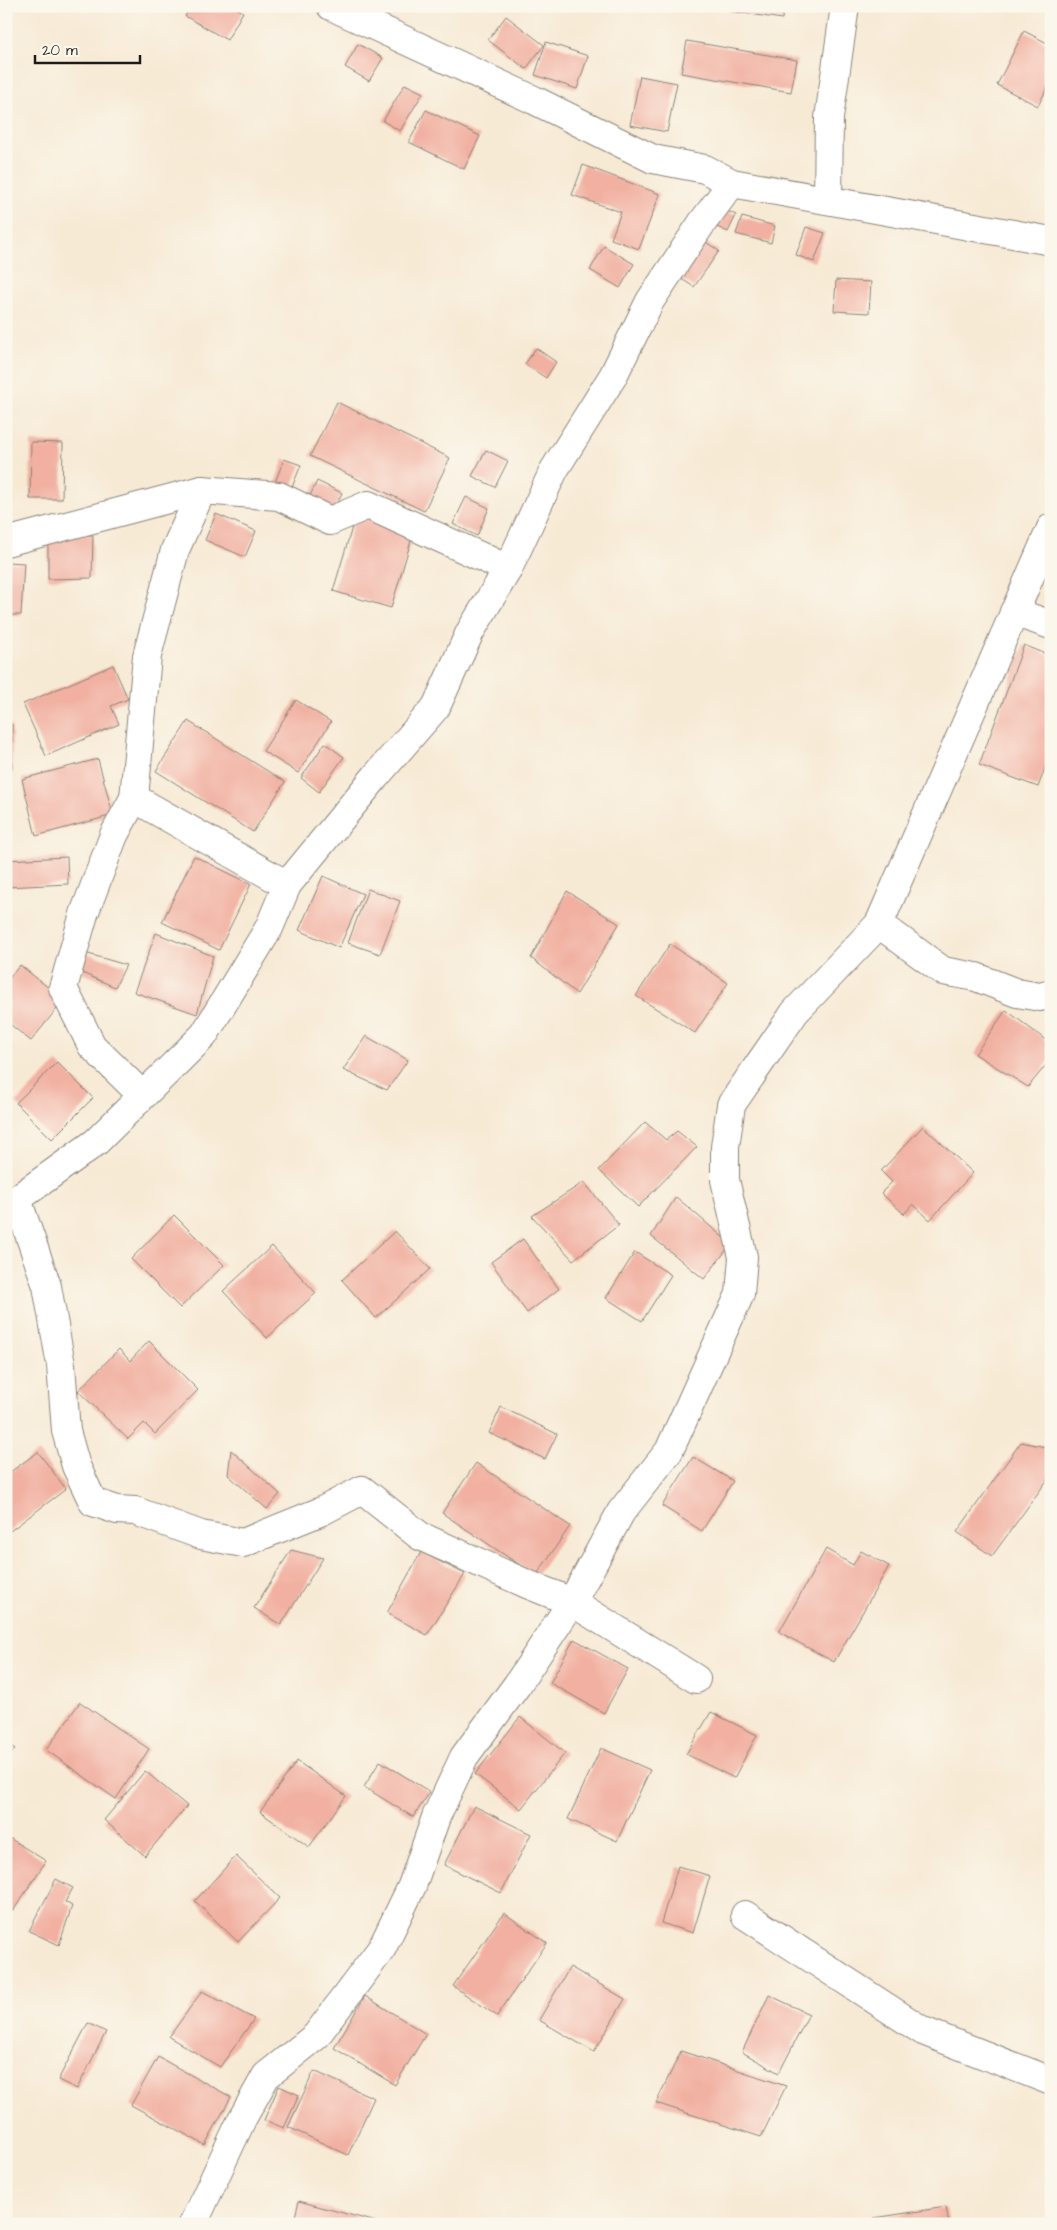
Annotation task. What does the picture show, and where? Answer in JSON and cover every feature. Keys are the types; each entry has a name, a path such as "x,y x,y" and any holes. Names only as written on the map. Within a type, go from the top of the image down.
{"street":[{"path":"331,6 371,15 534,100 653,159 705,169 732,183 1050,238"},
{"path":"828,199 829,118 845,6"},
{"path":"696,1680 572,1602 420,1536 362,1490 322,1511 243,1544 200,1534 135,1511 117,1510 92,1502 76,1466 66,1431 60,1365 47,1286 12,1201 96,1142 204,1035 269,928 287,885 376,776 436,707 470,632 508,569 554,470 613,376 650,301 702,223 732,183"},
{"path":"6,542 202,490 280,496 330,521 368,505 508,569"},
{"path":"142,1095 92,1046 63,988 84,914 114,835 134,798 148,656 175,550 202,490"},
{"path":"193,2224 242,2118 266,2076 316,2036 382,1948 412,1886 436,1817 464,1757 517,1685 572,1602 621,1512 669,1451 740,1294 743,1257 725,1180 724,1146 731,1105 794,1012 879,924 1051,528"},
{"path":"1014,612 1051,625"},
{"path":"134,798 287,885"},
{"path":"879,924 943,970 976,977 1017,993 1040,997 1051,994"},
{"path":"745,1915 923,2031 1051,2081"}],"building":[{"path":"191,6 233,6 243,12 227,40 185,16"},
{"path":"694,6 710,6 710,10"},
{"path":"731,6 784,6 782,19 730,11"},
{"path":"506,16 544,45 526,69 488,40"},
{"path":"1024,31 1051,45 1051,80 1038,106 997,85"},
{"path":"687,41 797,60 791,92 681,73"},
{"path":"546,42 588,56 577,89 535,75"},
{"path":"358,44 383,58 369,81 345,67"},
{"path":"640,76 677,83 667,132 630,125"},
{"path":"405,84 423,93 400,131 383,121"},
{"path":"426,110 480,136 464,169 409,142"},
{"path":"583,165 660,194 639,249 611,239 621,212 572,195"},
{"path":"723,209 736,215 728,232 715,226"},
{"path":"742,217 775,226 771,243 736,234"},
{"path":"806,227 825,233 814,262 796,255"},
{"path":"703,240 719,251 694,287 677,276"},
{"path":"604,246 634,264 620,288 590,270"},
{"path":"836,280 871,282 869,313 834,311"},
{"path":"536,348 556,362 546,378 525,364"},
{"path":"337,402 450,458 424,511 310,456"},
{"path":"31,442 63,443 62,499 30,499"},
{"path":"486,450 508,461 495,487 472,476"},
{"path":"284,459 301,465 290,492 274,485"},
{"path":"317,481 342,493 332,513 308,500"},
{"path":"466,497 489,508 477,536 453,524"},
{"path":"216,514 256,531 245,557 205,540"},
{"path":"356,514 414,531 391,608 333,591"},
{"path":"93,535 92,578 48,579 48,536"},
{"path":"6,562 24,563 21,615 6,615"},
{"path":"1024,645 1051,656 1051,753 1038,787 979,765"},
{"path":"113,665 128,699 111,706 119,724 46,756 23,704"},
{"path":"296,700 331,722 298,773 263,751"},
{"path":"188,721 285,782 253,832 156,771"},
{"path":"6,725 12,725 12,769 6,769"},
{"path":"325,743 344,757 319,792 301,778"},
{"path":"98,759 113,815 36,836 22,779"},
{"path":"194,856 251,884 219,950 162,922"},
{"path":"67,857 68,884 6,887 6,860"},
{"path":"323,876 363,894 339,948 299,930"},
{"path":"368,889 400,901 380,954 348,943"},
{"path":"567,891 619,924 577,994 531,958"},
{"path":"156,933 213,956 197,1014 134,992"},
{"path":"670,944 728,983 695,1033 636,996"},
{"path":"85,953 126,965 115,987 82,973"},
{"path":"20,965 64,1000 31,1041 6,1021 6,982"},
{"path":"1006,1010 1051,1044 1051,1059 1028,1087 975,1054"},
{"path":"366,1036 408,1060 387,1090 343,1070"},
{"path":"57,1062 93,1098 52,1139 16,1103"},
{"path":"645,1122 666,1140 677,1131 697,1147 638,1207 599,1170"},
{"path":"923,1126 973,1173 930,1220 913,1204 904,1214 881,1193 892,1182 881,1171"},
{"path":"584,1182 619,1225 573,1260 532,1216"},
{"path":"676,1197 731,1244 704,1279 651,1236"},
{"path":"174,1215 224,1265 180,1308 131,1259"},
{"path":"395,1231 430,1269 376,1318 342,1280"},
{"path":"523,1239 559,1289 527,1313 491,1262"},
{"path":"272,1246 316,1293 267,1338 223,1291"},
{"path":"635,1252 671,1275 642,1321 606,1298"},
{"path":"149,1341 198,1390 155,1434 144,1423 128,1439 78,1391 119,1349 130,1361"},
{"path":"501,1407 557,1434 545,1459 489,1433"},
{"path":"1021,1442 1051,1448 1051,1475 992,1556 957,1532"},
{"path":"231,1450 280,1494 267,1509 228,1475"},
{"path":"38,1452 66,1489 6,1534 6,1475"},
{"path":"693,1457 733,1481 702,1531 662,1506"},
{"path":"476,1463 570,1526 536,1576 442,1513"},
{"path":"826,1549 853,1565 861,1551 889,1566 834,1662 779,1632"},
{"path":"291,1550 323,1558 281,1625 254,1608"},
{"path":"421,1552 465,1574 427,1635 387,1613"},
{"path":"574,1639 628,1669 604,1713 550,1683"},
{"path":"80,1702 149,1749 116,1799 46,1750"},
{"path":"711,1712 757,1735 734,1778 686,1754"},
{"path":"520,1717 565,1753 521,1809 475,1774"},
{"path":"6,1742 15,1749 6,1760"},
{"path":"601,1748 650,1770 617,1841 568,1819"},
{"path":"297,1761 346,1796 309,1847 260,1812"},
{"path":"380,1761 430,1792 413,1817 364,1787"},
{"path":"145,1771 187,1806 145,1856 104,1820"},
{"path":"474,1806 531,1834 501,1893 444,1865"},
{"path":"6,1836 46,1861 13,1911 6,1907"},
{"path":"236,1856 280,1898 238,1942 195,1901"},
{"path":"678,1866 710,1876 693,1933 661,1923"},
{"path":"56,1879 73,1888 65,1902 72,1906 59,1945 29,1931"},
{"path":"504,1913 547,1943 497,2016 453,1986"},
{"path":"570,1967 625,1999 594,2052 539,2020"},
{"path":"202,1991 254,2019 220,2067 169,2037"},
{"path":"769,1995 809,2014 779,2073 742,2052"},
{"path":"365,1996 426,2034 395,2085 334,2048"},
{"path":"88,2023 106,2032 77,2089 58,2080"},
{"path":"681,2051 786,2086 761,2137 656,2103"},
{"path":"158,2057 231,2097 205,2145 131,2105"},
{"path":"314,2071 374,2098 348,2155 288,2127"},
{"path":"279,2086 299,2095 284,2128 264,2120"},
{"path":"299,2201 380,2223 380,2224 293,2224"},
{"path":"946,2207 949,2224 875,2224 874,2218"}]}
